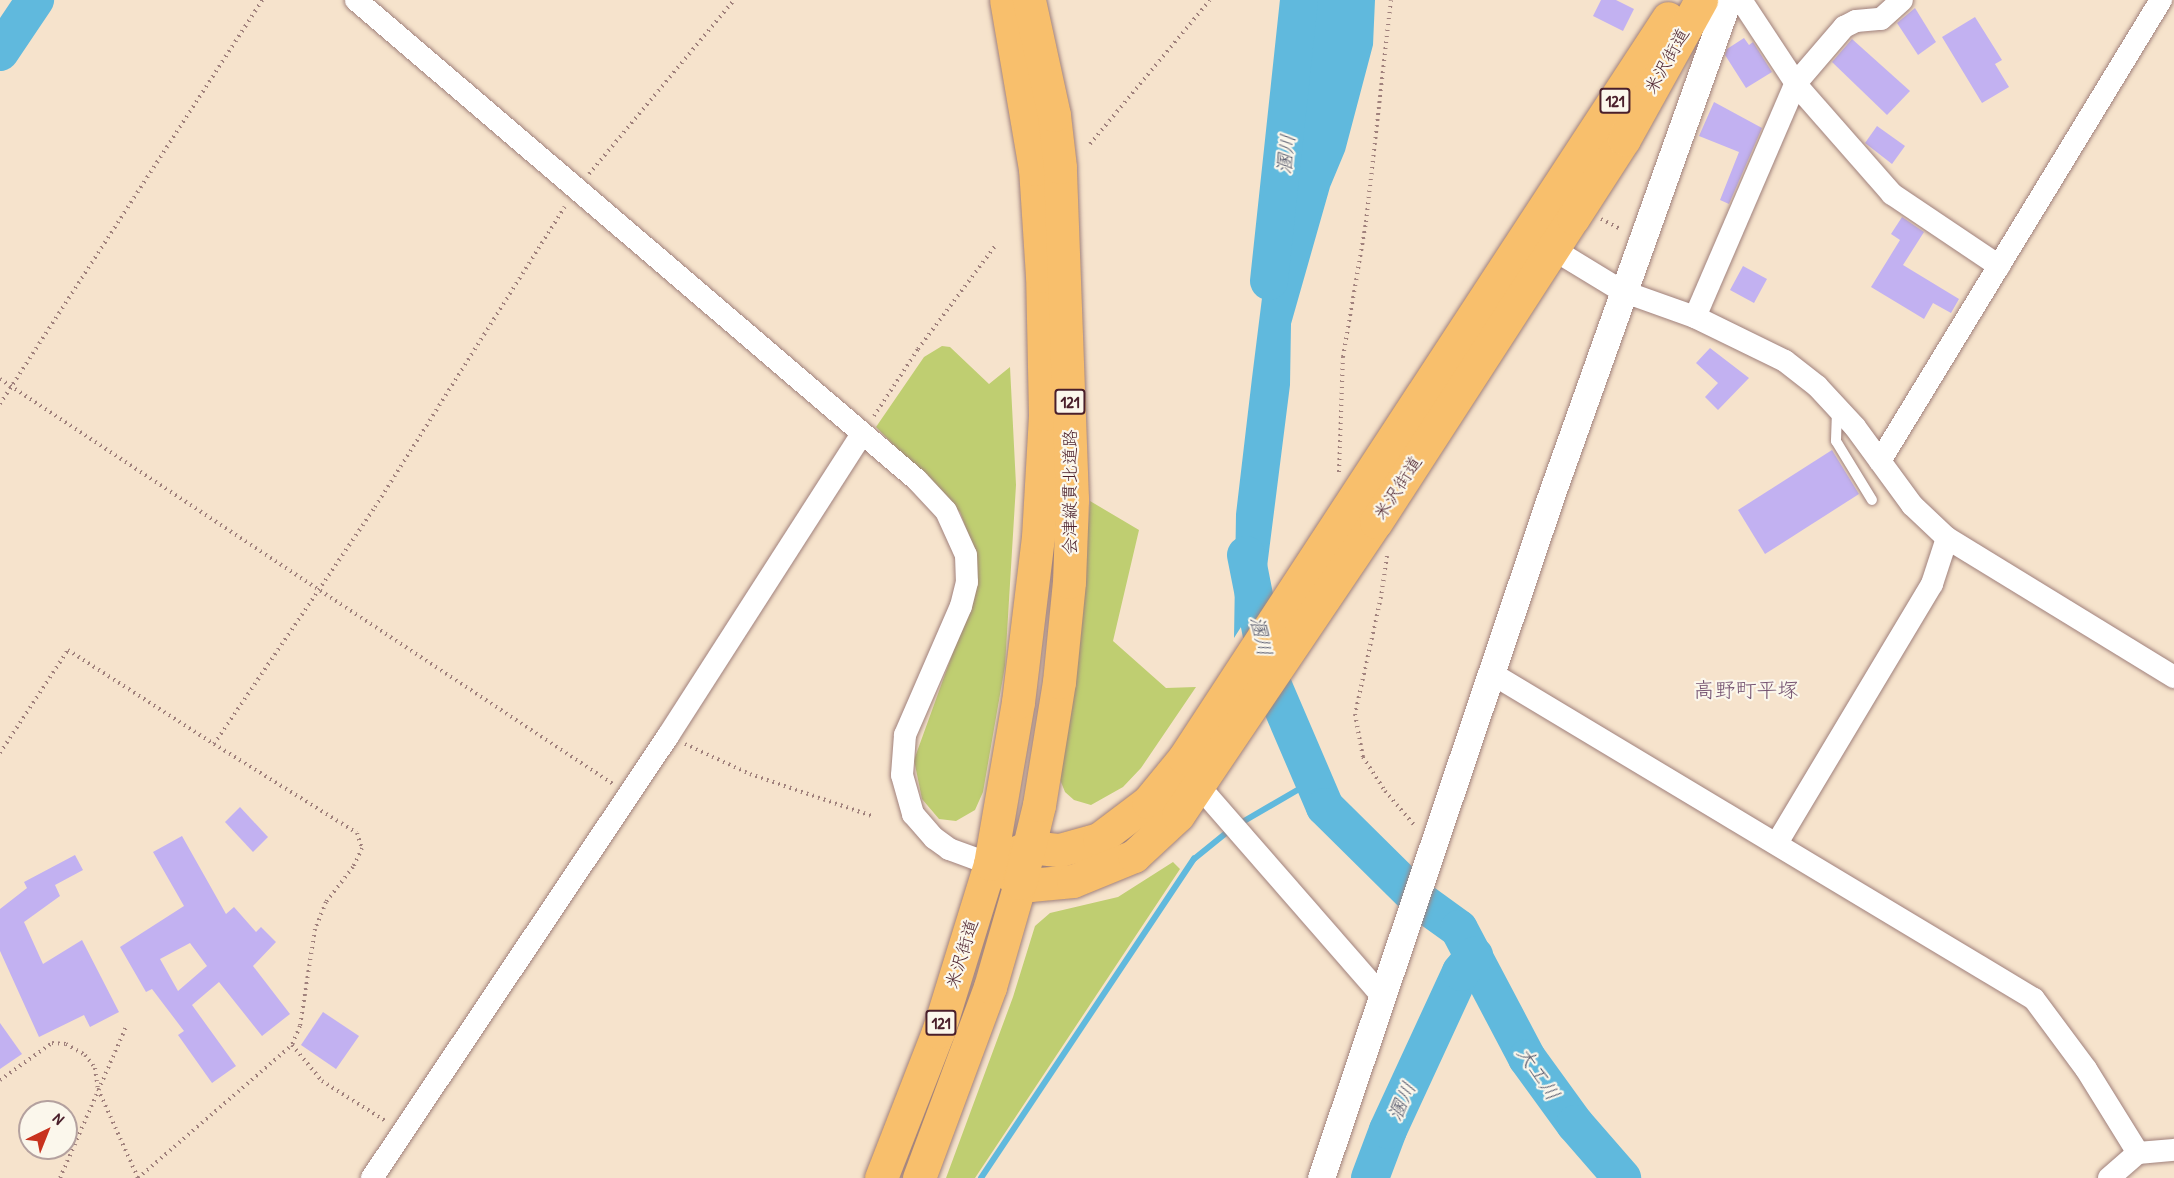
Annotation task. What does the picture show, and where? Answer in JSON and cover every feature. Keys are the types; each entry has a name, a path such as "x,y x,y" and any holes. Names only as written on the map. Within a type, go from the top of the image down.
{"highway":[{"name":"会津縦貫北道路","path":"990,864 1018,702 1038,537 1045,414 1042,276 1035,170 1006,0"},
{"name":"会津縦貫北道路","path":"1029,0 1054,115 1060,167 1072,499 1069,582 1059,682 1039,805 1029,847"},
{"name":"米沢街道","path":"919,1178 990,987 1020,883 1073,881 1134,856 1178,815 1195,774 1304,603 1541,242 1679,0"},
{"name":"米沢街道","path":"1304,603 1352,504 1541,242 1624,139 1701,0"},
{"name":"米沢街道","path":"881,1178 938,1032 990,864 1029,847 1060,850 1099,839 1148,802 1195,774"},
{"name":"121","path":"1020,883 1029,847"},
{"path":"990,864 1020,883"}],"street":[{"path":"356,0 577,188 938,502 958,530 966,555 967,582 961,606 905,735 902,775 913,814 934,838 950,849 990,864"},
{"path":"1321,1178 1381,994 1435,844 1622,291 1728,0"},
{"path":"1741,0 1796,83 1892,194 1999,266"},
{"path":"1695,317 1796,83 1844,27 1856,21 1881,19 1902,0"},
{"path":"1880,461 2161,0"},
{"path":"1541,242 1622,291 1695,317 1785,361 1837,408 1912,505 1947,538 2174,677"},
{"path":"372,1178 668,736 862,434"},
{"path":"1778,843 1932,584 1947,538"},
{"path":"1491,673 1778,843 2034,999 2080,1060 2138,1153"},
{"path":"1195,774 1381,994"},
{"path":"2109,1178 2138,1153 2174,1150"}],"lane":[{"path":"1837,408 1836,441 1872,500"}],"path":[{"path":"0,404 262,0"},
{"path":"214,744 319,590 577,188 734,0"},
{"path":"1090,144 1210,0"},
{"path":"1352,504 1336,466 1343,357 1375,153 1391,0"},
{"path":"1596,216 1641,239"},
{"path":"862,434 918,349 995,246"},
{"path":"0,379 628,794"},
{"path":"1386,545 1385,577 1355,714 1363,757 1417,828 1435,844"},
{"path":"0,753 68,650 357,833 362,849 353,867 326,902 315,929 314,955 300,1026 292,1045 138,1178 98,1089 95,1068 85,1055 66,1044 52,1043 0,1080"},
{"path":"668,736 750,774 872,816"},
{"path":"60,1178 127,1024"},
{"path":"292,1045 322,1081 403,1132"}],"green space":[{"path":"942,346 950,347 989,384 1010,367 1016,485 1005,666 983,792 975,810 956,821 939,819 922,799 914,760 969,608 974,549 960,512 876,427 924,357"},
{"path":"1090,501 1139,530 1113,641 1166,688 1196,687 1141,768 1123,787 1091,805 1074,800 1065,792 1057,772 1078,662"},
{"path":"1173,862 1180,869 975,1178 946,1178 1013,997 1035,926 1050,913 1118,897"}],"water":[{"path":"1313,0 1375,0 1373,45 1345,151 1330,187 1291,324 1290,385 1264,591 1234,638 1236,514 1252,378 1267,258 1295,162"}],"building":[{"path":"1601,0 1616,0 1634,9 1623,31 1593,16"},
{"path":"1915,8 1936,42 1918,55 1897,23"},
{"path":"1975,17 2002,60 1995,64 2009,87 1982,103 1942,37"},
{"path":"1744,38 1749,45 1753,42 1772,72 1746,88 1725,55 1727,49"},
{"path":"1852,39 1910,91 1887,115 1832,62"},
{"path":"1714,102 1762,128 1729,204 1720,200 1739,152 1699,136"},
{"path":"1877,126 1905,146 1892,164 1865,143"},
{"path":"1902,217 1924,232 1903,265 1959,299 1951,313 1933,303 1924,319 1871,287 1900,240 1891,234"},
{"path":"1743,266 1767,279 1754,303 1730,290"},
{"path":"1710,348 1749,378 1718,410 1705,397 1718,383 1696,363"},
{"path":"1832,450 1859,494 1765,554 1738,510"},
{"path":"240,807 268,837 253,852 225,822"},
{"path":"182,836 226,914 234,907 256,932 261,927 276,942 253,966 290,1014 262,1036 219,982 192,1005 236,1066 212,1083 178,1035 184,1031 152,989 146,992 120,947 184,906 153,852","holes":["190,943 207,966 178,991 160,959"]},
{"path":"75,855 83,870 55,885 60,896 24,922 43,964 82,940 119,1012 90,1027 84,1015 39,1037 0,951 0,909 27,888 24,882"},
{"path":"323,1012 359,1036 336,1069 301,1045"},
{"path":"0,1023 22,1054 0,1069"}],"waterway":[{"path":"0,52 35,0"},
{"name":"溷川","path":"1269,281 1299,0"},
{"name":"溷川","path":"1246,555 1271,681 1325,807 1419,900 1459,929 1527,1058 1575,1124 1622,1178"},
{"path":"1239,824 1313,781"},
{"path":"981,1178 1194,859 1231,829"},
{"name":"溷川","path":"1370,1178 1388,1130 1461,972 1474,956"}],"district":[{"name":"高野町平塚","path":"1746,690"}],"water label":[{"name":"大工川","path":"1539,1073"}]}
